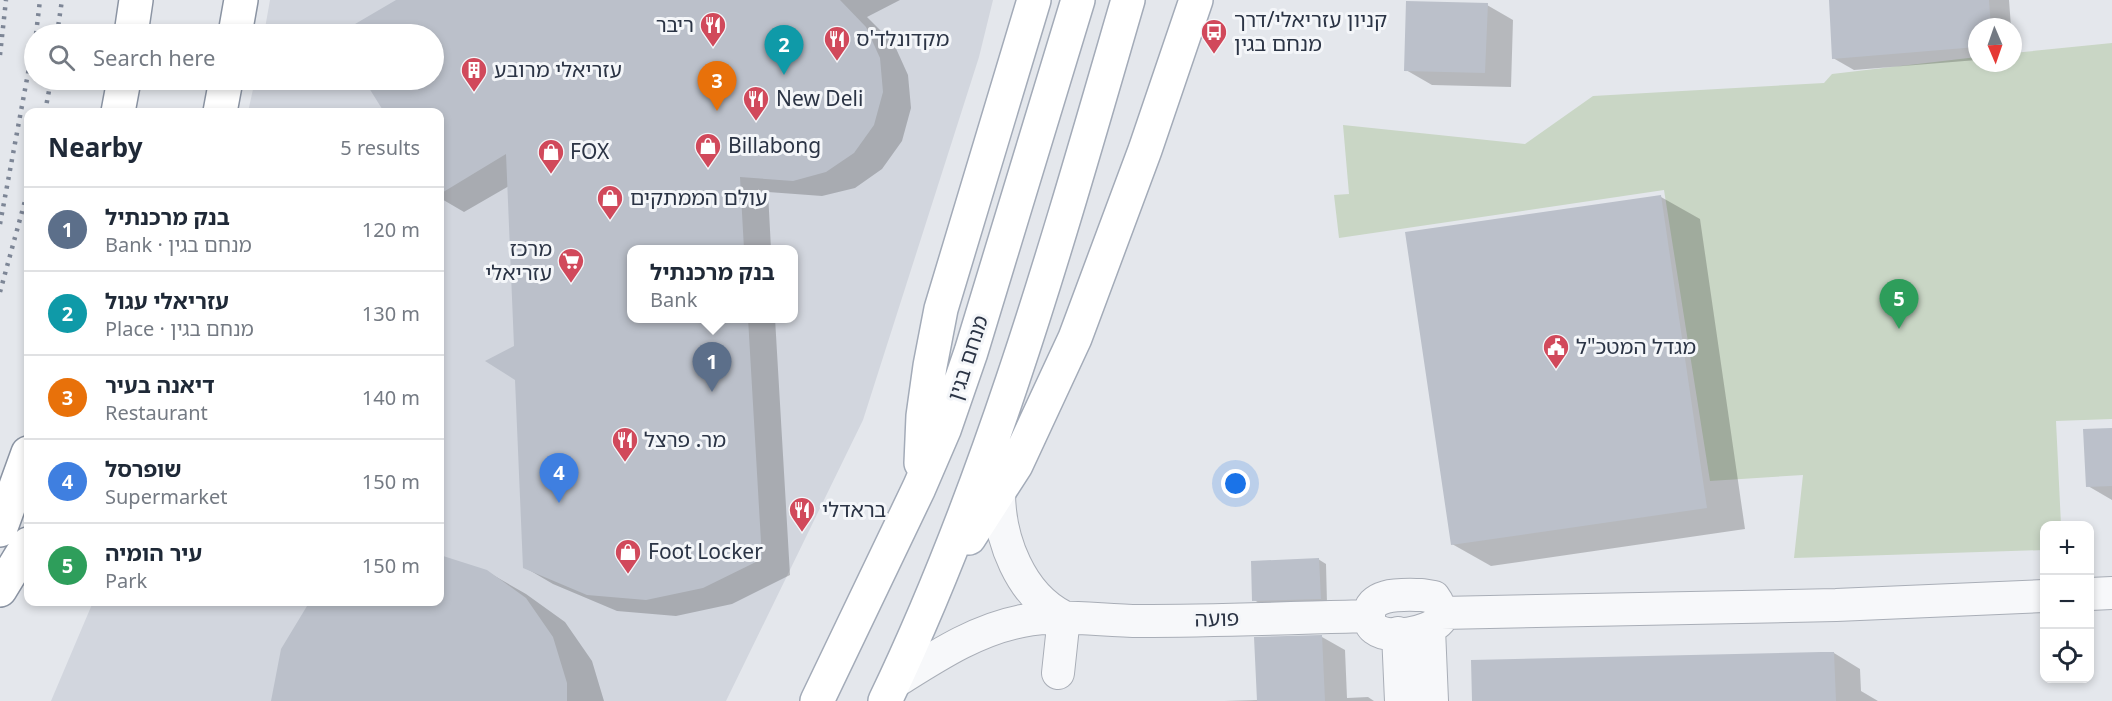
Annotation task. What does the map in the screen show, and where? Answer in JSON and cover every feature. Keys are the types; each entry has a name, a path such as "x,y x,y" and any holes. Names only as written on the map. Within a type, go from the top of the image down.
{"main road":[{"path":"131,24 135,0"},
{"path":"237,24 241,0"},
{"path":"919,488 923,416 941,309 1034,0"},
{"name":"מנחם בגין","path":"817,701 919,488 944,430 971,352 1078,0"},
{"path":"890,691 965,512 1014,378 1128,0"},
{"path":"930,599 1016,465 1075,338 1145,150 1196,0"},
{"path":"119,108 122,90"},
{"path":"221,108 224,90"},
{"path":"0,530 24,464"},
{"path":"0,590 24,551"}],"street":[{"path":"999,492 999,511 1018,569 1041,602 1064,617 1058,673"},
{"path":"2094,594 2112,593"},
{"path":"1432,701 1435,621 1440,605 1434,597 1414,595 1387,596 1376,601 1369,616 1374,629 1383,632 1416,633 1435,621 2040,596"},
{"name":"פועה","path":"890,691 945,651 979,633 1021,621 1064,617 1138,621 1369,616"},
{"path":"1398,633 1401,701"}],"shaded area":[{"path":"270,0 993,0 979,57 863,420 726,701 51,701 91,606 444,606 444,108 249,108 253,90 444,90 444,24 266,24"}],"green space":[{"path":"2112,43 2112,419 2056,421 2061,521 2040,521 2040,550 1794,558 1803,475 1710,481 1664,190 1339,238 1334,195 1349,194 1343,125 1525,144 1593,96 1824,83 1832,74 1968,58 1968,72 2022,72 2022,52"}],"building":[{"name":"מרכז עזריאלי","path":"396,0 840,0 866,27 880,58 883,92 874,125 854,153 826,172 793,181 740,177 744,245 627,245 627,323 748,323 762,559 703,588 646,600 587,595 523,568 515,380 485,361 514,346 506,154 444,192 444,108 382,108 370,90 444,90 444,24 355,24"},
{"path":"1829,0 1989,0 1990,18 1968,18 1968,48 1832,59"},
{"path":"1406,1 1488,3 1485,73 1404,71"},
{"name":"מגדל המטכ\"ל","path":"1661,195 1707,508 1451,545 1405,232"},
{"path":"2112,428 2112,486 2086,487 2083,429"},
{"path":"444,556 487,570 526,598 553,637 567,683 567,701 271,701 281,649 307,606 444,606"},
{"path":"1319,558 1321,599 1252,601 1251,561"},
{"path":"1322,635 1325,701 1257,701 1254,637"},
{"path":"1834,652 1836,701 1472,701 1471,660"}],"railway":[{"path":"0,55 6,0"},
{"path":"37,24 40,0"},
{"path":"58,24 62,0"},
{"path":"0,224 25,90"},
{"path":"46,108 49,90"},
{"path":"0,292 24,205"}],"place":[{"name":"ריבר","path":"713,48"},
{"name":"קניון עזריאלי/דרך מנחם בגין","path":"1214,55"},
{"name":"מקדונלד'ס","path":"837,62"},
{"name":"עזריאלי עגול","path":"784,75"},
{"name":"עזריאלי מרובע","path":"474,93"},
{"name":"דיאנה בעיר","path":"717,111"},
{"name":"New Deli","path":"756,122"},
{"name":"Billabong","path":"708,169"},
{"name":"FOX","path":"551,175"},
{"name":"עולם הממתקים","path":"610,221"},
{"name":"מרכז עזריאלי","path":"571,284"},
{"name":"עיר הומיה","path":"1899,329"},
{"name":"מגדל המטכ\"ל","path":"1556,370"},
{"name":"בנק מרכנתיל","path":"712,392"},
{"name":"מר. פרצל","path":"625,463"},
{"name":"שופרסל","path":"559,503"},
{"name":"בראדלי","path":"802,533"},
{"name":"Foot Locker","path":"628,575"}]}
